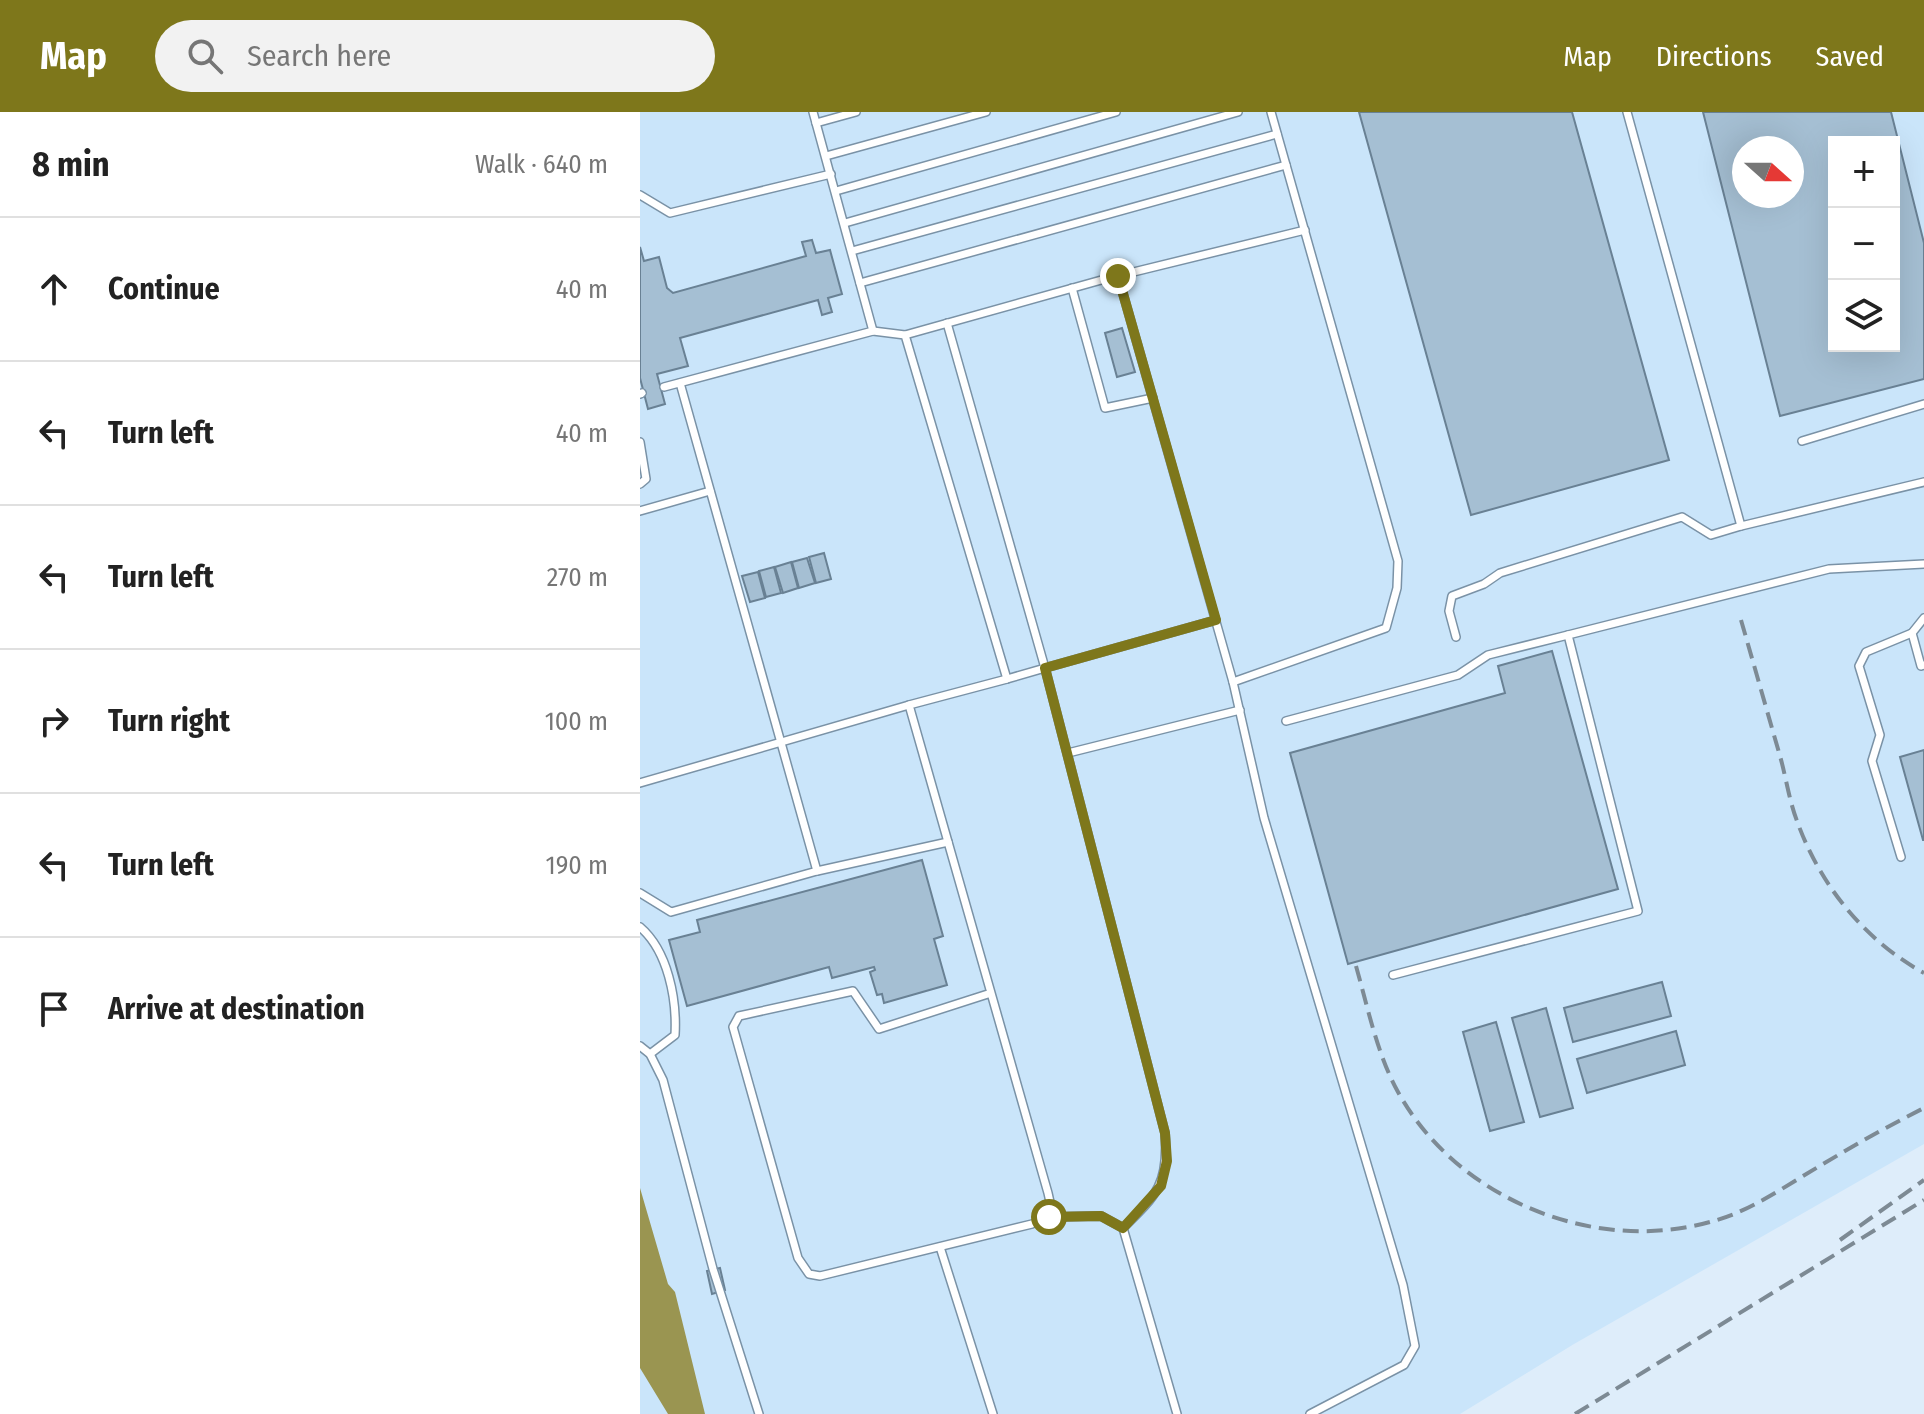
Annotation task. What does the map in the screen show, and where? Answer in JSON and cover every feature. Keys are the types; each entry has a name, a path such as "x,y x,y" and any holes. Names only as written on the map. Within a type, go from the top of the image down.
{"lane":[{"path":"813,112 873,331"},
{"path":"816,123 856,112"},
{"path":"826,156 986,112"},
{"path":"836,191 1116,112"},
{"path":"845,223 1238,112"},
{"path":"1233,682 1386,628 1397,588 1398,561 1271,112"},
{"path":"1627,112 1741,526"},
{"path":"852,251 1277,134"},
{"path":"860,283 1286,165"},
{"path":"640,195 670,213 831,174"},
{"path":"664,387 873,331 905,335 1072,288 1305,230"},
{"path":"1118,276 1233,682 1264,818 1403,1285 1415,1346 1404,1365 1310,1414"},
{"path":"1072,288 1105,408 1153,398"},
{"path":"947,323 1068,753 1165,1133 1167,1161 1161,1186 1123,1228"},
{"path":"905,335 1007,679"},
{"path":"680,383 817,871"},
{"path":"1802,441 1924,404"},
{"path":"640,442 646,479 640,484"},
{"path":"1456,637 1449,611 1452,596 1484,584 1500,573 1682,517 1711,535 1924,482"},
{"path":"640,511 710,491"},
{"path":"1286,721 1458,675 1488,655 1829,569 1857,565 1924,564"},
{"path":"1901,857 1872,761 1880,735 1859,666 1866,652 1912,633 1924,618"},
{"path":"640,783 1216,620"},
{"path":"1912,633 1921,666 1924,665"},
{"path":"1393,975 1638,911 1568,635"},
{"path":"909,705 1048,1193 1052,1211 1049,1217"},
{"path":"1068,753 1240,710"},
{"path":"640,893 671,912 817,871 948,842"},
{"path":"640,927 656,940 676,1007 675,1035 650,1054"},
{"path":"991,993 879,1029 853,991 739,1016 733,1027 798,1258 809,1274 820,1276 1049,1217 1101,1216 1123,1228 1177,1414"},
{"path":"640,1046 650,1054 663,1080 713,1269 759,1414"},
{"path":"940,1247 993,1414"}],"shaded area":[{"path":"640,112 1924,112 1924,1144 1574,1344 1460,1414 640,1414"},
{"path":"640,1188 668,1284 675,1292 705,1414 668,1414 640,1368"}],"building":[{"path":"1359,112 1572,112 1669,460 1471,515"},
{"path":"1703,112 1891,112 1897,136 1828,136 1828,352 1900,352 1900,148 1924,243 1924,379 1780,416"},
{"path":"812,240 816,253 830,250 842,294 828,298 832,312 822,315 818,300 680,338 688,366 657,374 665,404 648,409 640,378 640,247 644,261 659,257 667,288 673,293 806,256 802,242"},
{"path":"1122,328 1135,372 1117,377 1105,333"},
{"path":"824,553 831,579 816,583 809,557"},
{"path":"807,558 815,583 799,588 792,562"},
{"path":"791,562 798,588 783,593 775,567"},
{"path":"774,567 781,593 766,597 759,571"},
{"path":"758,572 765,598 750,602 742,576"},
{"path":"1552,651 1618,889 1348,964 1290,753 1505,693 1498,666"},
{"path":"1924,750 1924,840 1923,840 1900,757"},
{"path":"922,860 943,936 934,939 947,985 884,1003 882,994 877,995 870,972 875,970 874,967 832,978 829,967 687,1006 669,940 700,932 697,920"},
{"path":"1662,982 1671,1016 1573,1042 1564,1008"},
{"path":"1546,1008 1573,1108 1540,1117 1512,1018"},
{"path":"1496,1022 1524,1122 1490,1131 1463,1032"},
{"path":"1676,1031 1685,1065 1587,1093 1577,1059"},
{"path":"720,1268 725,1290 712,1294 707,1271"}],"railway":[{"path":"1741,620 1794,813 1818,867 1831,889 1864,927 1902,960 1924,973"},
{"path":"1356,966 1384,1062 1398,1092 1426,1132 1460,1166 1500,1193 1544,1214 1591,1227 1639,1231 1687,1227 1734,1214 1924,1108"},
{"path":"1840,1240 1924,1180"},
{"path":"1575,1414 1924,1200"}],"route":[{"path":"1049,1217 1101,1216 1123,1228 1152,1200 1161,1186 1167,1161 1165,1133 1152,1079 1045,668 1216,620 1118,276"}]}
